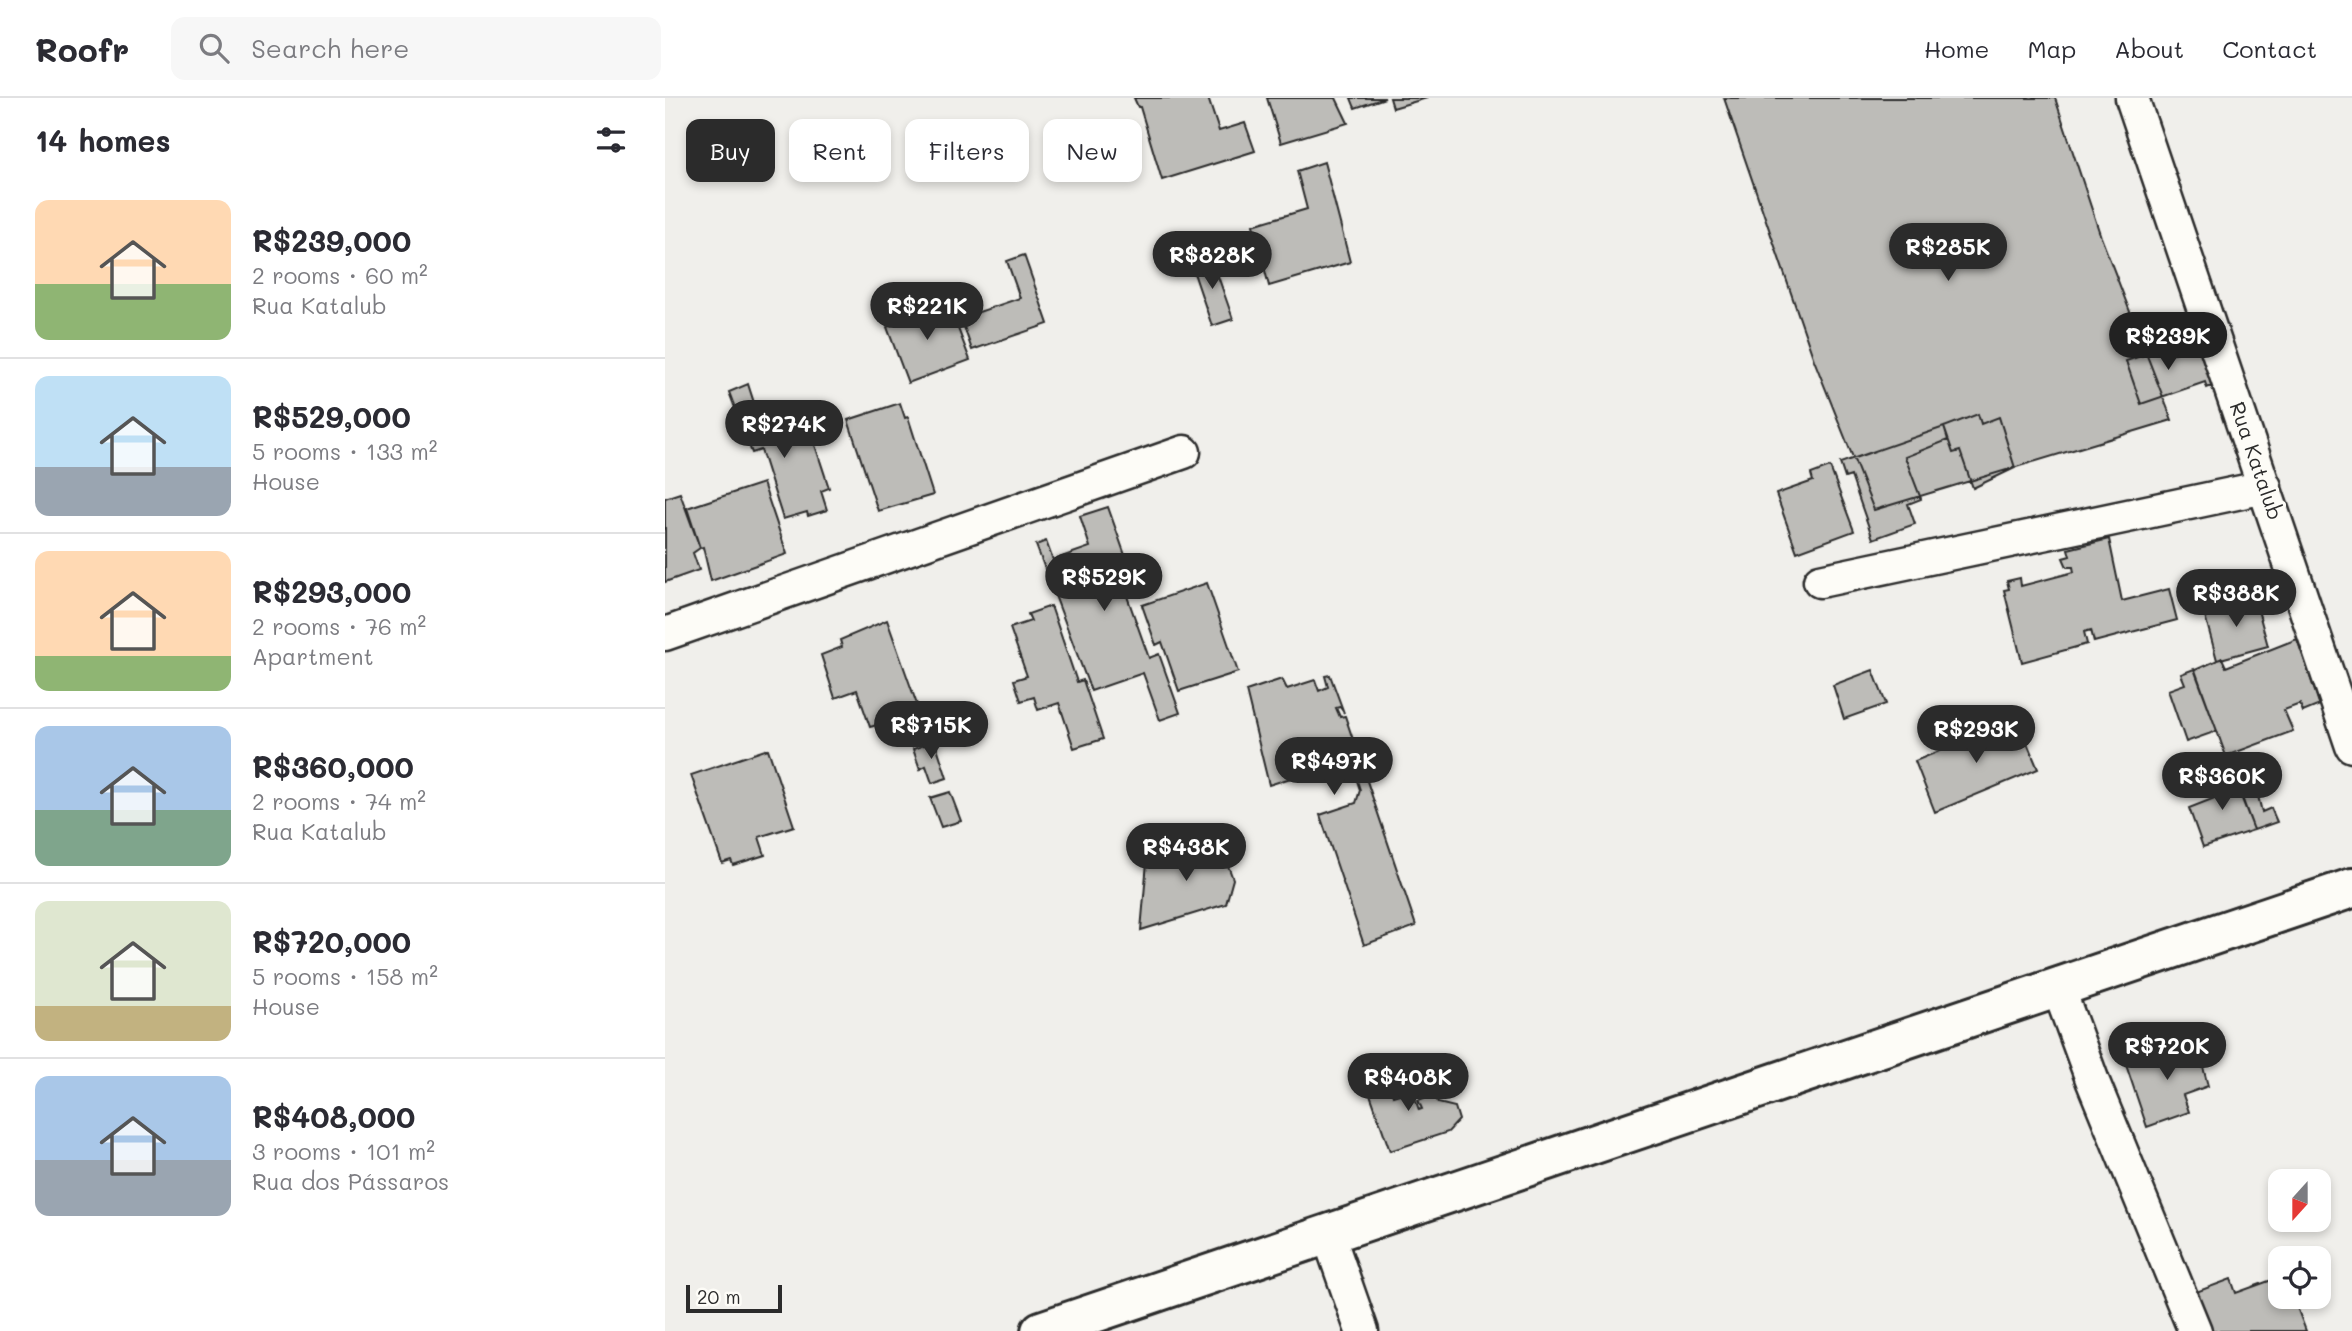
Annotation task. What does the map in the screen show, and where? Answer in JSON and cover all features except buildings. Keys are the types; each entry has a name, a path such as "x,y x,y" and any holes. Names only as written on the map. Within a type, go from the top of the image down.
{"main road":[{"path":"1041,1331 2352,888"}],"street":[{"name":"Rua Katalub","path":"2132,98 2352,746"},
{"path":"665,634 1184,452"},
{"path":"1820,581 2265,487"},
{"path":"2058,987 2098,1095 2195,1331"},
{"path":"1328,1234 1362,1331"}]}
